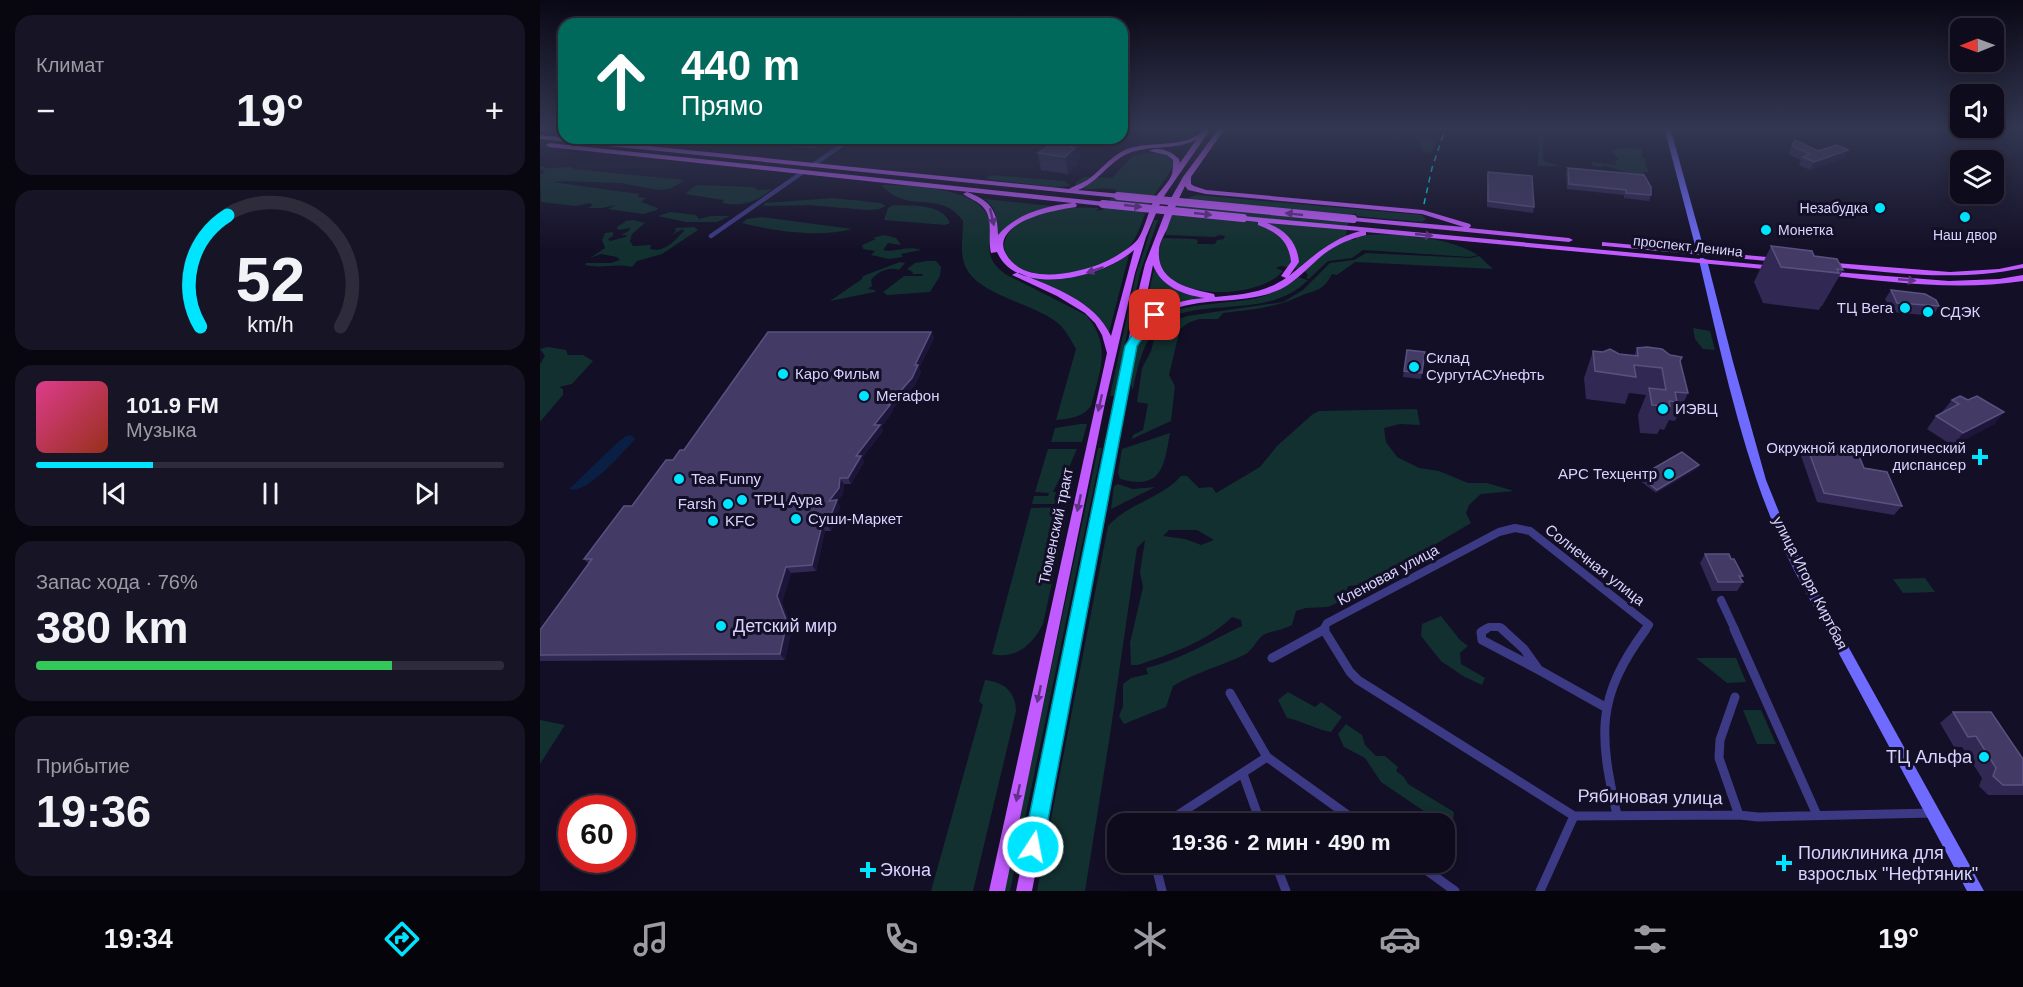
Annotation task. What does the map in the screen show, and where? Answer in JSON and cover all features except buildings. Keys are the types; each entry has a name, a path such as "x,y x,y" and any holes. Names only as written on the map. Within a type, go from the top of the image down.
{"main road":[{"path":"771,169 1103,204 1352,227"},
{"path":"803,172 808,169"},
{"path":"847,169 1049,190 1109,194 1352,227"},
{"path":"1049,190 1080,187 1091,183 1106,169"},
{"path":"1109,194 1101,184 1115,169"},
{"path":"1174,176 1176,169"},
{"name":"Тюменский тракт","path":"997,891 1110,361 1142,237 1153,210 1179,169"},
{"path":"1024,891 1140,301 1157,241 1174,200 1193,169"},
{"name":"улица Игоря Киртбая","path":"1678,169 1748,440 1777,522 1976,891"},
{"path":"1187,177 1187,184 1191,188 1206,192 1435,214 1485,232"},
{"path":"947,188 979,199 991,208 994,218 994,252 1004,268 1080,306 1097,319 1107,334 1110,361"},
{"path":"1174,200 1188,194 1206,192"},
{"path":"1103,204 1059,206 1025,217 1012,226 1003,237 1000,245 1002,256 1013,266 1032,274 1077,275 1115,262 1129,252 1142,237"},
{"path":"1407,211 1422,213 1430,219 1425,224 1413,225"},
{"path":"1157,241 1155,263 1162,277 1178,288 1194,293 1215,296 1245,293 1272,285 1291,274 1295,262 1292,243 1279,231 1243,218"},
{"name":"проспект Ленина","path":"1352,227 1413,225 1786,265"},
{"path":"1131,346 1147,321 1165,310 1184,304 1264,293 1278,287 1291,274 1352,227"},
{"name":"проспект Ленина","path":"1352,227 1702,256"},
{"path":"1814,263 1945,274 1989,272 2023,266"},
{"path":"1821,272 1940,282 1987,282 2023,278"}],"street":[{"path":"711,236 803,172"},
{"name":"Кленовая улица","path":"1272,658 1324,630 1327,623 1506,528 1521,528"},
{"name":"Солнечная улица","path":"1521,528 1537,536 1649,625 1618,670 1607,694 1605,707"},
{"path":"1721,600 1817,815"},
{"path":"1539,670 1524,649 1500,627 1489,627 1481,632 1482,640 1496,649 1605,707 1605,755 1617,815"},
{"name":"Рябиновая улица","path":"1324,630 1350,672 1358,680 1574,816 1739,815 1758,817 1933,813"},
{"path":"1230,693 1267,757 1345,813"},
{"path":"1735,697 1720,740 1719,758 1739,815"},
{"path":"1181,813 1267,757"},
{"path":"1243,774 1257,813"},
{"path":"1540,891 1574,816"},
{"path":"1158,873 1162,891"},
{"path":"1279,873 1286,891"},
{"path":"1430,873 1455,891"}],"green space":[{"path":"573,169 685,180 670,189 657,190 621,183 552,182 639,194 638,197 646,198 641,202 658,208 643,214 608,209 616,205 588,208 593,205 590,203 576,206 541,202 540,175 545,171 540,170"},
{"path":"1121,169 1172,169 1150,202 1137,234 1126,251 1101,265 1066,273 1032,272 1018,267 1008,258 1004,244 1014,227 1036,214 1048,211 1088,207 1099,208 1096,211 1102,210 1116,190 1075,187 1076,182 1084,177 1112,178"},
{"path":"1567,169 1626,172 1615,169 1647,169 1649,172 1643,172 1645,176 1639,176"},
{"path":"991,175 1065,181 1070,186 1054,187 986,179"},
{"path":"696,185 772,189 749,202 730,204 722,203 724,200 685,194"},
{"path":"881,185 943,190 973,201 983,209 989,220 990,255 997,267 1005,274 1086,315 1099,337 1102,358 1098,381 1088,410 1076,417 1056,420 1076,349 1061,326 1038,311 980,284 970,274 963,258 963,221 956,213 940,204 897,197"},
{"path":"1197,195 1422,215 1426,219 1422,222 1357,216 1356,213 1349,216 1346,235 1352,240 1357,236 1371,235 1419,237 1451,243 1478,255 1470,257 1363,250 1352,258 1328,261 1309,279 1306,278 1308,275 1304,270 1281,266 1276,268 1283,271 1268,282 1248,289 1224,292 1201,290 1180,284 1165,274 1159,258 1163,238 1195,239 1198,241 1197,244 1215,244 1217,240 1224,239 1225,236 1219,235 1215,237 1166,235 1168,222 1174,209 1184,200"},
{"path":"833,198 881,203 886,206 867,210 809,205 763,206 765,203"},
{"path":"984,199 1051,206 1023,216 997,242 995,213"},
{"path":"893,205 933,209 940,212 950,223 945,225 884,220 888,208"},
{"path":"670,212 696,215 699,219 711,216 730,216 717,222 686,222 658,216"},
{"path":"762,217 852,229 811,233 768,229 742,223 747,219"},
{"path":"1154,220 1158,220 1140,273 1114,396 1110,396 1136,274"},
{"path":"626,221 645,223 632,234 630,241 633,246 651,245 650,249 655,250 665,248 684,231 683,229 671,235 676,231 675,228 694,227 698,230 662,254 637,261 632,267 585,265 586,263 611,263 620,260 617,257 601,254 590,258 605,248 602,240 605,233 613,232 613,236 608,239 610,241 626,237 627,235 621,235 630,228 618,230 617,227"},
{"path":"884,235 896,238 901,245 888,243 883,250 911,248 921,250 901,254 903,257 889,259 871,255 875,251 863,249 862,245 876,239 872,238"},
{"path":"1366,253 1471,258 1479,256 1493,269 1355,262 1337,275 1332,274 1318,290 1289,301 1262,308 1223,313 1218,319 1199,319 1188,323 1180,329 1169,375 1175,386 1171,421 1132,439 1133,435 1143,430 1148,404 1137,402 1142,368 1151,351 1155,336 1170,322 1187,316 1283,302 1303,290 1330,263 1354,260"},
{"path":"1129,255 1109,332 1078,302 1005,265 1029,274 1068,277 1093,272"},
{"path":"936,261 941,267 940,276 930,292 887,295 883,292 904,276 923,276 912,274 913,272 907,269 915,263"},
{"path":"900,262 905,263 899,270 884,270 871,280 872,286 868,289 875,290 875,292 830,301 863,276"},
{"path":"1154,269 1159,276 1173,285 1213,297 1164,308 1142,323"},
{"path":"1298,277 1308,280 1291,293 1272,301 1190,311 1172,317 1158,327 1149,339 1133,390 1131,385 1139,339 1147,326 1159,317 1190,307 1257,298 1278,290"},
{"path":"1693,328 1710,331 1715,350 1703,349 1695,339"},
{"path":"548,347 566,350 568,355 583,355 593,361 572,384 559,387 563,389 563,395 540,422 540,364 545,356 540,349"},
{"path":"1417,409 1420,425 1400,424 1384,428 1386,442 1397,457 1419,468 1439,471 1468,483 1487,483 1514,491 1481,494 1469,505 1466,513 1471,523 1404,563 1375,584 1348,586 1344,600 1328,607 1296,611 1292,625 1265,634 1246,654 1173,686 1166,707 1124,724 1119,716 1123,706 1123,684 1131,678 1148,674 1146,668 1183,655 1242,626 1241,620 1232,617 1211,634 1188,646 1138,665 1131,665 1130,643 1143,587 1140,572 1145,540 1137,548 1085,891 1037,891 1108,526 1125,512 1173,484 1181,476 1187,476 1199,488 1212,487 1216,493 1260,467 1277,446 1319,411","holes":["1169,530 1197,530 1214,540 1201,545 1185,539 1163,536"]},
{"path":"1087,424 1082,442 1051,442 1055,428"},
{"path":"1170,433 1163,465 1153,478 1145,482 1120,479 1118,472 1122,449"},
{"path":"1098,448 1102,448 1010,891 1004,891"},
{"path":"1048,449 1077,449 1067,472 1063,472 1053,492 1056,492 1054,500 1062,500 1062,504 1032,504 1034,496 1048,496 1049,493 1035,492"},
{"path":"1118,484 1133,489 1155,487 1111,509 1114,486"},
{"path":"1066,507 1066,518 1043,624 1023,649 1009,655 992,654 1031,508"},
{"path":"1925,578 1935,592 1903,593 1893,579"},
{"path":"1441,616 1460,640 1468,646 1460,653 1461,664 1485,678 1482,685 1463,676 1441,661 1421,636 1422,624"},
{"path":"1696,658 1736,658 1746,682 1727,683"},
{"path":"985,680 998,683 1008,689 1014,698 1016,711 973,891 931,891 983,705 979,701"},
{"path":"1288,692 1315,707 1321,702 1342,717 1331,732 1287,718 1278,700"},
{"path":"1743,710 1761,710 1776,744 1757,744"},
{"path":"540,720 565,725 540,764"},
{"path":"1346,724 1362,735 1365,745 1376,756 1385,756 1398,767 1396,771 1404,777 1408,784 1454,813 1427,813 1381,782 1365,758 1344,747 1338,734"}],"water":[{"path":"631,435 635,439 595,479 585,486 569,489 617,443"}],"railway":[{"path":"1424,204 1432,169"}],"place":[{"name":"Незабудка","path":"1880,208"},
{"name":"Наш двор","path":"1965,217"},
{"name":"Монетка","path":"1766,230"},
{"name":"ТЦ Вега","path":"1905,308"},
{"name":"СДЭК","path":"1928,312"},
{"name":"Склад СургутАСУнефть","path":"1414,367"},
{"name":"Каро Фильм","path":"783,374"},
{"name":"Мегафон","path":"864,396"},
{"name":"ИЭВЦ","path":"1663,409"},
{"name":"Окружной кардиологический диспансер","path":"1980,457"},
{"name":"АРС Техцентр","path":"1669,474"},
{"name":"Tea Funny","path":"679,479"},
{"name":"ТРЦ Аура","path":"742,500"},
{"name":"Farsh","path":"728,504"},
{"name":"Суши-Маркет","path":"796,519"},
{"name":"KFC","path":"713,521"},
{"name":"Детский мир","path":"721,626"},
{"name":"ТЦ Альфа","path":"1984,757"},
{"name":"Поликлиника для взрослых \"Нефтяник\"","path":"1784,863"},
{"name":"Экона","path":"868,870"}],"route":[{"path":"1033,847 1131,346 1147,321 1155,315"}]}
